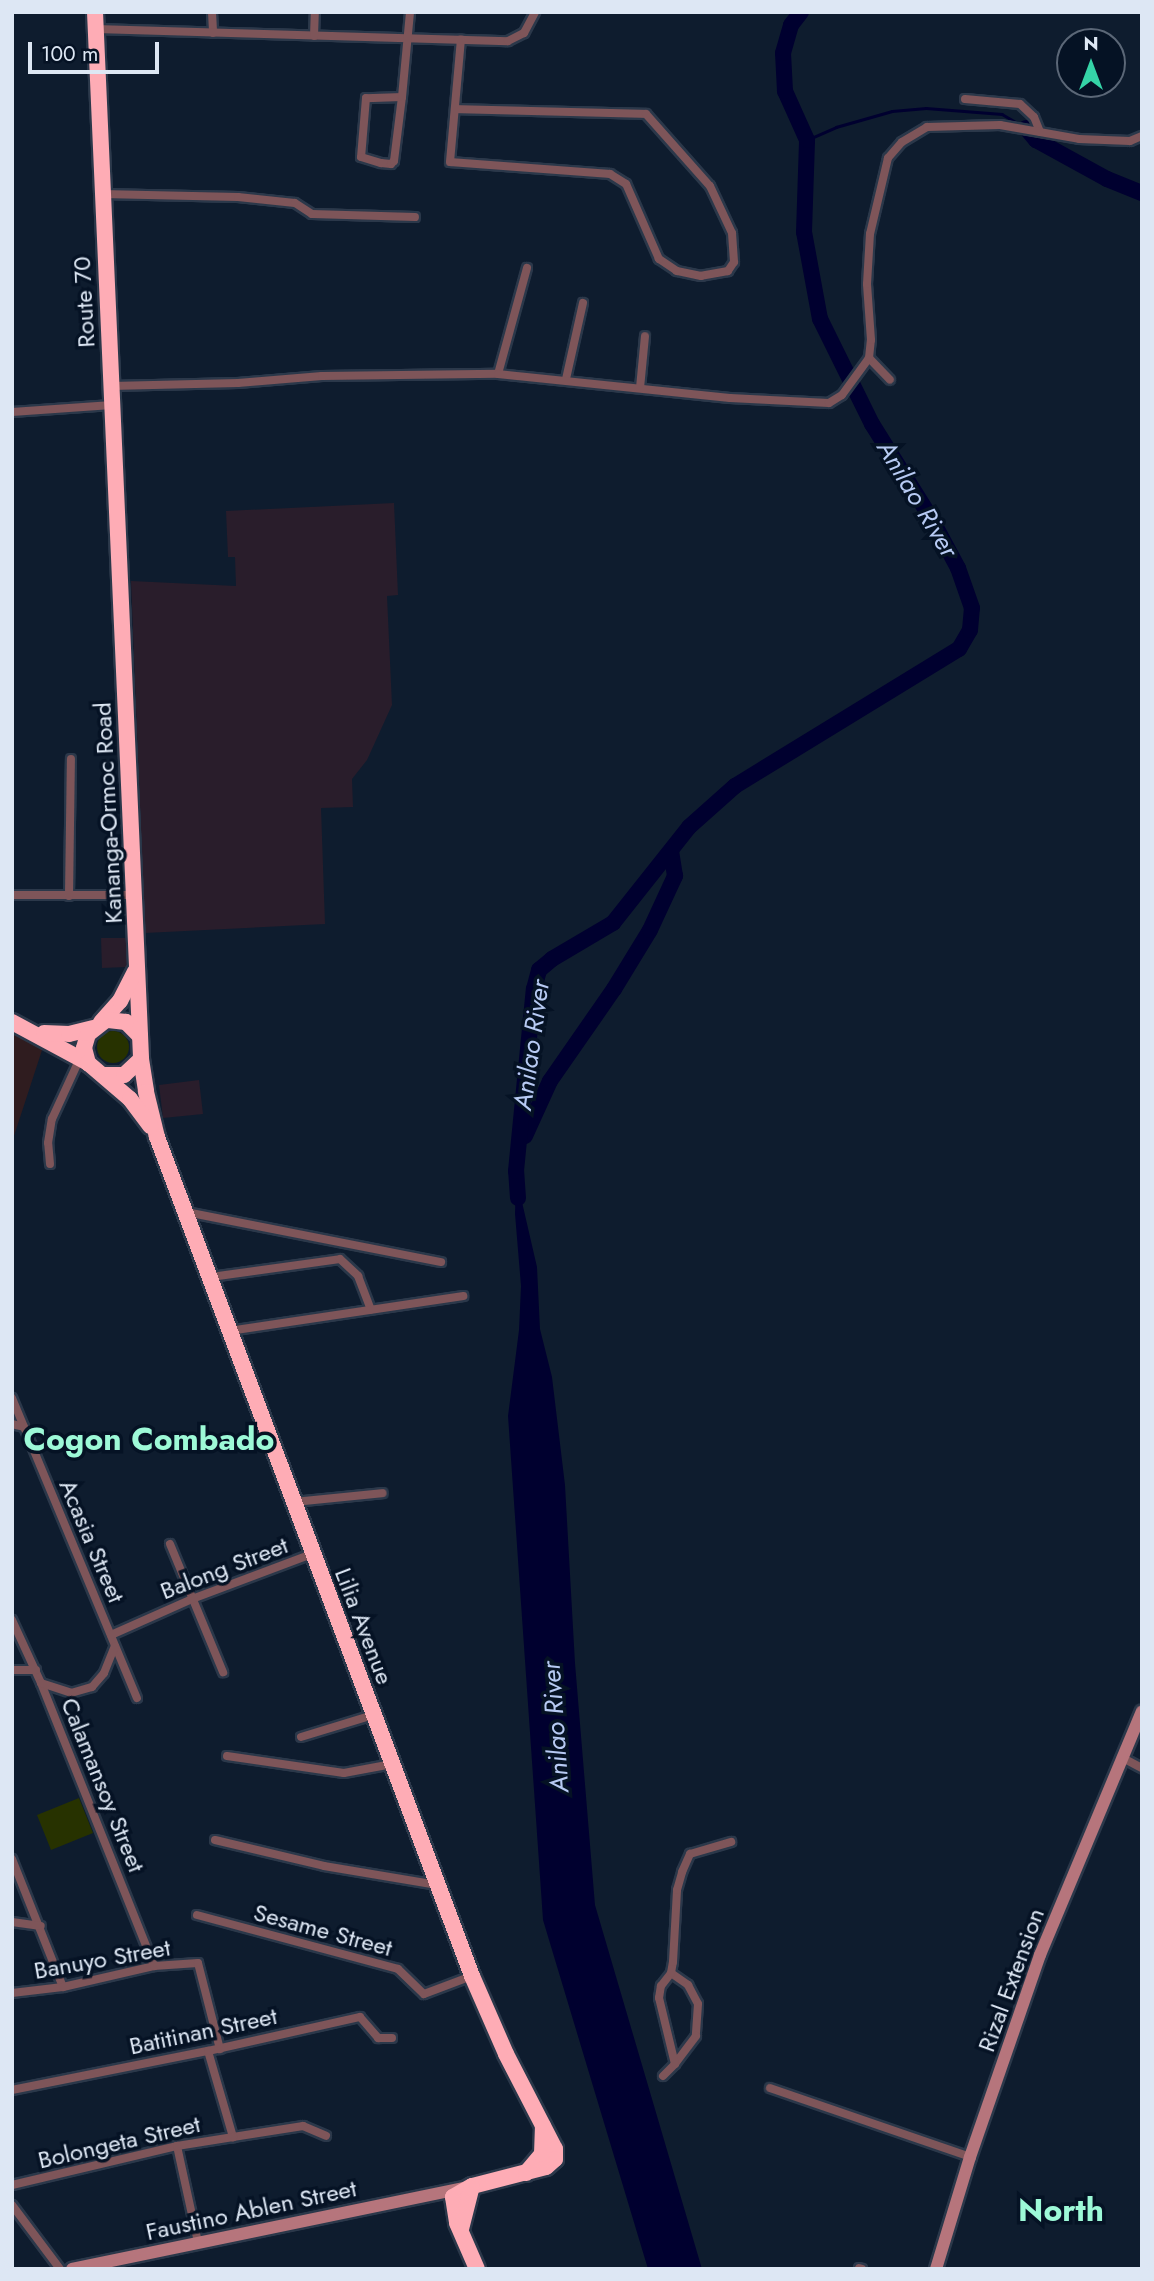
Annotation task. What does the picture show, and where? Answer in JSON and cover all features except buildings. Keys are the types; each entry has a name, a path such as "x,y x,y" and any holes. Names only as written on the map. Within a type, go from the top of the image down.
{"highway":[{"name":"Route 70","path":"95,12 121,589"},
{"name":"Kananga-Ormoc Road","path":"121,589 140,1036"},
{"path":"90,1065 85,1041 127,992 137,966"},
{"path":"31,1030 61,1035 112,1019 126,1022 140,1036 141,1059 157,1137"},
{"path":"12,1022 31,1030 90,1065 130,1099 157,1137"},
{"path":"90,1065 124,1075 141,1059"},
{"name":"Lilia Avenue","path":"157,1137 472,1976 506,2054 555,2149 555,2159 547,2167 471,2186"},
{"path":"471,2186 459,2227 477,2269"}],"street":[{"path":"212,12 213,33"},
{"path":"314,36 315,12"},
{"path":"402,97 366,98 362,157 391,164 394,160 402,97 410,12"},
{"path":"96,29 408,39 516,39 524,33 536,12"},
{"path":"456,109 646,114 710,186 732,233 734,262 728,271 701,276 677,271 659,259 626,184 610,174 450,162 461,39"},
{"path":"965,99 1020,104 1034,117 1040,132"},
{"path":"111,386 238,383 322,376 498,374 767,401 829,403 842,395 869,358 867,284 870,234 888,158 902,142 927,127 1000,125 1058,137 1142,141"},
{"path":"1130,141 1142,136"},
{"path":"102,194 239,197 295,204 312,214 415,217"},
{"path":"498,374 527,268"},
{"path":"566,379 583,303"},
{"path":"640,388 645,335"},
{"path":"869,358 890,380"},
{"path":"12,412 112,405"},
{"path":"69,896 71,759"},
{"path":"12,895 136,895"},
{"path":"50,1164 48,1143 52,1119 90,1065"},
{"path":"186,1212 441,1262"},
{"path":"211,1277 340,1259 358,1276 371,1310"},
{"path":"229,1331 463,1296"},
{"name":"Acasia Street","path":"12,1398 137,1698"},
{"path":"12,1424 24,1427"},
{"path":"293,1502 383,1493"},
{"path":"170,1544 223,1672"},
{"name":"Balong Street","path":"111,1635 192,1599 312,1554"},
{"name":"Calamansoy Street","path":"12,1620 36,1670 154,1966"},
{"path":"41,1683 71,1693 92,1687 104,1673 115,1646"},
{"path":"12,1670 36,1670"},
{"name":"Rizal Extension","path":"936,2269 970,2157 1040,1955 1142,1711"},
{"path":"301,1737 373,1715"},
{"path":"226,1756 344,1773 359,1773 392,1764"},
{"path":"1121,1757 1142,1768"},
{"path":"215,1840 324,1866 437,1885"},
{"path":"675,2064 659,1998 661,1986 671,1973 677,1890 686,1860 698,1849 732,1842"},
{"path":"12,1859 41,1926 63,1987"},
{"name":"Sesame Street","path":"197,1915 398,1969 424,1994 472,1976"},
{"path":"12,1922 41,1926"},
{"name":"Banuyo Street","path":"12,1993 63,1987 154,1966 198,1963 220,2049"},
{"path":"663,2076 696,2036 698,2004 688,1985 671,1973"},
{"name":"Batitinan Street","path":"12,2090 220,2049 360,2017 378,2038 392,2038"},
{"path":"208,2051 233,2137"},
{"path":"770,2088 883,2124 970,2157"},
{"name":"Bolongeta Street","path":"12,2185 177,2146 303,2126 326,2136"},
{"path":"177,2146 198,2242"},
{"name":"Faustino Ablen Street","path":"72,2269 108,2265 198,2242 471,2186"},
{"path":"440,2193 459,2227"},
{"path":"12,2205 60,2269"}],"shaded area":[{"path":"394,503 398,595 387,596 392,705 367,760 352,779 353,807 321,808 325,924 145,933 131,581 236,586 235,557 228,557 226,511"},
{"path":"101,938 126,938 127,967 102,968"},
{"path":"12,1031 45,1041 12,1142"},
{"path":"199,1080 203,1114 163,1118 159,1085"}],"green space":[{"path":"113,1031 124,1036 129,1047 124,1058 113,1063 102,1058 97,1047 102,1036"},
{"path":"79,1798 93,1833 51,1850 37,1815"}],"water":[{"path":"516,1176 537,1267 540,1329 552,1377 565,1485 575,1663 595,1905 702,2269 648,2269 543,1920 508,1416 519,1330 521,1286 515,1214"}],"waterway":[{"name":"Anilao River","path":"518,1198 516,1171 534,989 539,970 552,959 613,923 689,827 735,786 959,649 970,630 972,608 958,568 931,518 872,424 820,319 804,232 807,140 785,91 783,53 791,25 801,12"},
{"path":"807,140 836,127 892,111 926,108 1002,114 1023,126"},
{"path":"1026,128 1036,140 1107,179 1142,193"},
{"name":"Anilao River","path":"525,1136 550,1081 614,989 650,930 675,876 671,852"}],"district":[{"name":"Cogon Combado","path":"149,1439"},
{"name":"North","path":"1061,2210"}]}
